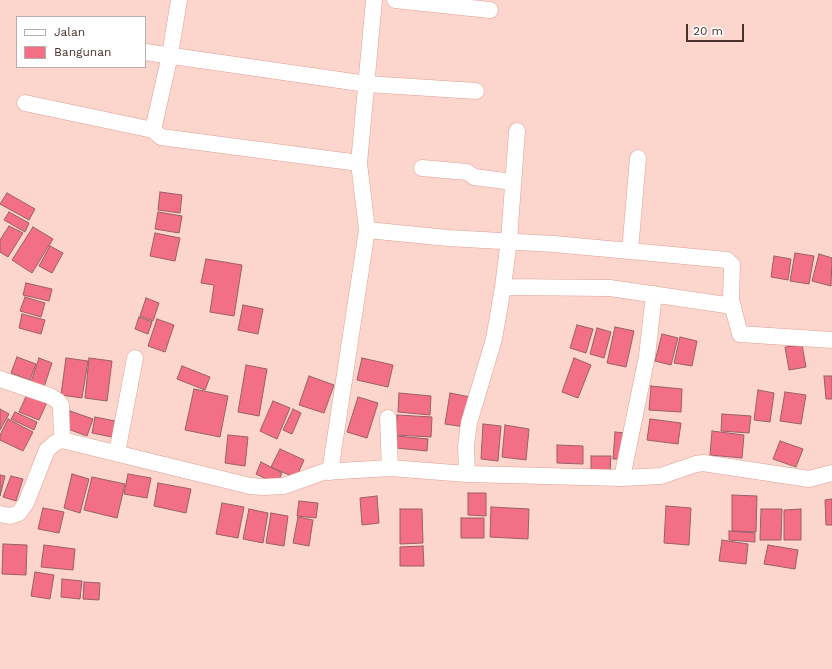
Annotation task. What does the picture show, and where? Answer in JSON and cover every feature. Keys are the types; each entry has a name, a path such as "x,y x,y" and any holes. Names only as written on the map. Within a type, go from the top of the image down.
{"street":[{"path":"153,130 170,55 179,0"},
{"path":"330,472 367,230 359,163 374,0"},
{"path":"395,0 490,10"},
{"path":"146,52 367,84 476,91"},
{"path":"25,103 153,130 160,137 359,163"},
{"path":"467,474 466,446 469,423 494,339 503,287 509,240 517,130"},
{"path":"630,251 638,158"},
{"path":"422,168 467,172 474,177 513,182"},
{"path":"367,230 448,238 509,240 727,260 732,265 731,300 740,334 832,340"},
{"path":"503,287 610,288 733,306"},
{"path":"622,478 647,356 654,294"},
{"path":"117,453 135,358"},
{"path":"0,379 50,396 58,401 61,405 62,440"},
{"path":"388,418 390,468"},
{"path":"0,514 10,516 19,513 26,503 47,450 55,443 62,440 256,486 284,486 323,472 390,468 467,474 622,478 662,476 703,463 808,479 832,473"}],"building":[{"path":"160,192 182,195 180,213 158,210"},
{"path":"7,193 35,209 29,220 0,204"},
{"path":"9,212 29,223 25,232 4,220"},
{"path":"158,212 182,216 179,233 155,229"},
{"path":"9,226 23,233 8,257 0,252 0,240"},
{"path":"33,227 53,239 32,273 12,260"},
{"path":"155,233 180,238 175,261 150,256"},
{"path":"50,246 63,253 52,273 39,266"},
{"path":"795,253 814,256 809,284 790,281"},
{"path":"819,254 832,258 831,286 812,281"},
{"path":"774,256 791,259 788,280 771,277"},
{"path":"206,259 242,265 234,316 210,312 214,285 201,283"},
{"path":"26,283 52,289 49,301 23,295"},
{"path":"25,297 45,303 41,317 20,311"},
{"path":"146,298 159,303 153,321 140,316"},
{"path":"243,305 263,309 258,334 238,330"},
{"path":"22,314 45,320 41,334 19,328"},
{"path":"139,317 152,322 148,334 135,329"},
{"path":"157,319 174,325 165,352 148,346"},
{"path":"577,325 593,329 586,353 570,348"},
{"path":"615,327 634,331 626,367 607,363"},
{"path":"597,328 611,332 604,358 590,354"},
{"path":"662,334 678,338 671,365 655,361"},
{"path":"680,337 697,341 692,366 674,363"},
{"path":"802,345 806,367 789,370 785,347"},
{"path":"17,357 36,364 30,380 11,373"},
{"path":"39,358 52,363 44,387 31,382"},
{"path":"66,358 88,361 82,398 61,395"},
{"path":"89,358 112,361 107,401 85,398"},
{"path":"362,358 393,365 388,387 357,380"},
{"path":"574,358 591,365 578,398 562,392"},
{"path":"246,365 267,369 259,416 238,412"},
{"path":"182,366 210,377 205,390 177,379"},
{"path":"309,376 334,385 324,413 299,405"},
{"path":"824,376 832,376 832,399 826,399"},
{"path":"651,386 682,389 681,412 649,410"},
{"path":"194,389 228,396 220,437 185,430"},
{"path":"758,390 774,393 770,422 754,420"},
{"path":"28,392 48,400 39,420 19,412"},
{"path":"785,392 806,395 801,424 780,421"},
{"path":"399,393 431,396 430,415 398,412"},
{"path":"450,393 470,397 465,427 445,424"},
{"path":"358,397 378,403 367,438 347,432"},
{"path":"273,401 290,408 277,439 260,431"},
{"path":"0,409 9,414 0,430"},
{"path":"293,409 301,413 292,434 283,430"},
{"path":"70,411 93,419 87,436 65,428"},
{"path":"15,412 37,422 34,430 11,419"},
{"path":"722,414 751,416 749,433 721,431"},
{"path":"397,415 432,417 431,437 396,435"},
{"path":"95,417 115,421 112,437 92,433"},
{"path":"8,419 33,432 23,451 0,440 0,435"},
{"path":"650,419 681,423 678,444 647,440"},
{"path":"483,424 501,426 498,461 481,459"},
{"path":"505,425 529,429 526,460 502,457"},
{"path":"712,431 744,435 742,458 710,455"},
{"path":"615,432 625,433 623,459 613,459"},
{"path":"228,435 248,437 245,466 225,463"},
{"path":"397,436 428,439 427,451 396,448"},
{"path":"780,441 803,449 796,467 773,459"},
{"path":"557,445 583,446 583,464 557,463"},
{"path":"280,449 304,460 296,478 271,467"},
{"path":"591,456 611,456 610,471 591,470"},
{"path":"261,462 282,473 277,484 256,474"},
{"path":"72,474 89,479 80,513 64,508"},
{"path":"128,474 151,478 147,498 124,494"},
{"path":"0,475 5,476 0,496"},
{"path":"11,476 23,479 16,501 3,497"},
{"path":"92,477 125,484 117,518 84,510"},
{"path":"158,483 191,489 186,513 154,506"},
{"path":"468,493 486,493 486,516 468,515"},
{"path":"732,495 757,496 756,532 732,531"},
{"path":"377,496 379,523 362,525 360,498"},
{"path":"832,499 832,525 826,525 825,500"},
{"path":"299,501 318,503 316,518 297,516"},
{"path":"222,503 244,507 238,538 216,534"},
{"path":"666,506 691,508 689,545 664,543"},
{"path":"491,507 529,509 528,539 490,537"},
{"path":"43,508 64,512 59,533 38,529"},
{"path":"249,509 268,513 263,543 243,539"},
{"path":"400,509 422,509 423,543 400,544"},
{"path":"761,509 782,509 781,540 760,540"},
{"path":"801,509 801,540 784,540 784,510"},
{"path":"271,513 288,516 284,546 266,543"},
{"path":"298,517 313,520 309,546 293,543"},
{"path":"461,518 484,518 484,538 461,538"},
{"path":"729,531 755,533 755,542 729,540"},
{"path":"722,540 748,544 746,564 719,561"},
{"path":"3,544 27,545 26,575 2,574"},
{"path":"44,545 75,549 73,570 41,567"},
{"path":"768,545 798,550 795,569 764,564"},
{"path":"423,546 424,566 400,566 400,547"},
{"path":"35,572 54,575 50,599 31,596"},
{"path":"62,579 82,581 80,599 61,597"},
{"path":"84,582 100,583 99,600 83,599"}]}
